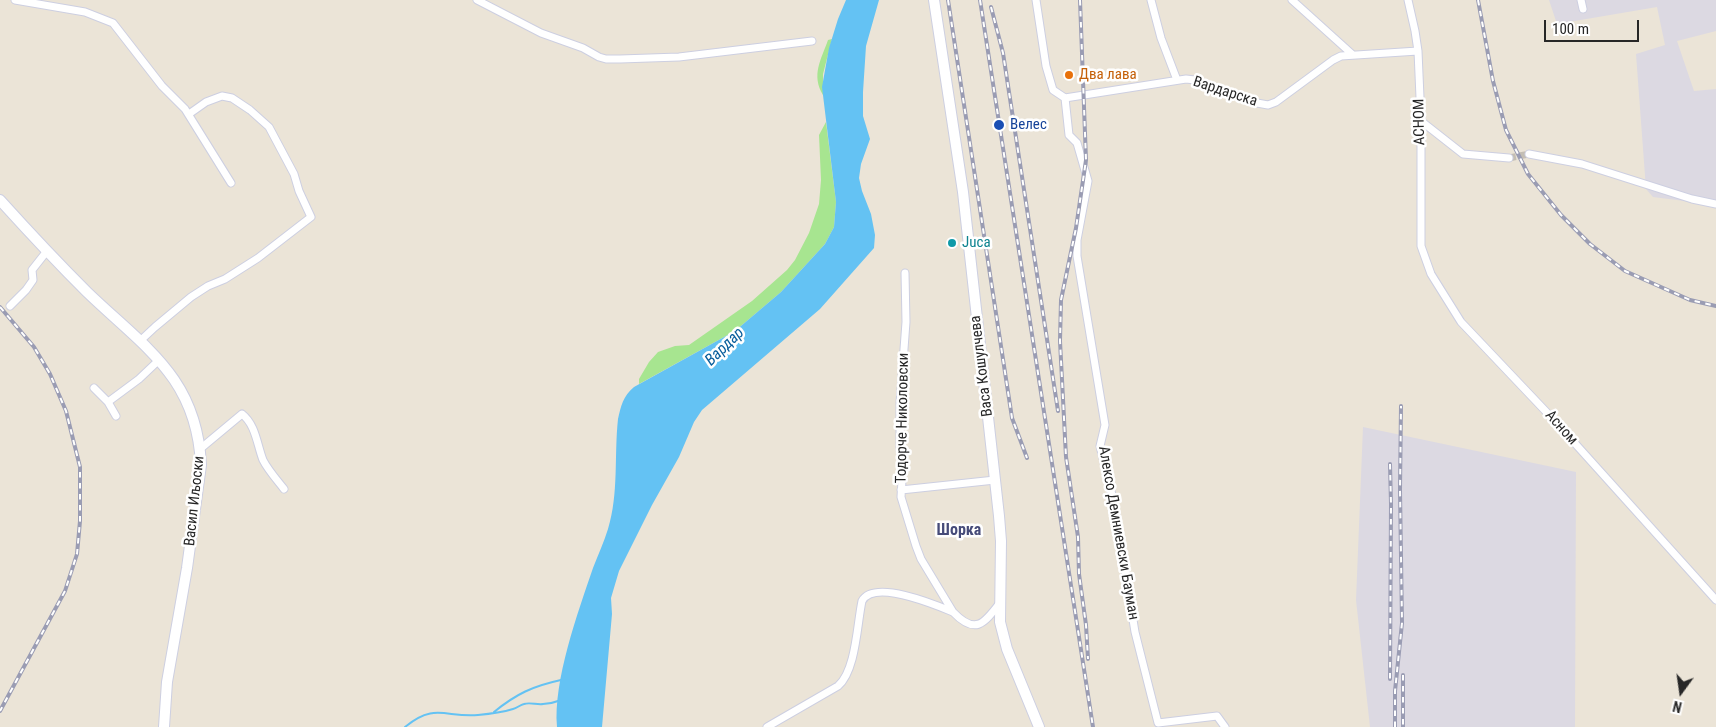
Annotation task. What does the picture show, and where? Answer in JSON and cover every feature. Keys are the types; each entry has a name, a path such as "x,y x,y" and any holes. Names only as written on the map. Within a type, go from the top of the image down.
{"main road":[{"name":"Васа Кошулчева","path":"934,0 963,192 1002,541 1000,622 1007,649 1040,727"},
{"name":"Васил Иљоски","path":"0,200 47,252 159,360 175,380 188,403 197,431 201,465 197,501 166,682 164,727"}],"street":[{"path":"15,0 85,12 113,23 162,86 189,114 231,183"},
{"path":"477,0 521,24 583,48 602,58 662,58 812,41"},
{"path":"1036,0 1046,66 1053,90 1065,98"},
{"path":"1151,0 1161,38 1177,80"},
{"path":"1292,0 1353,55"},
{"name":"АСНОМ","path":"1408,0 1418,52 1421,121 1421,246"},
{"path":"1581,0 1583,9"},
{"name":"Вардарска","path":"1065,98 1186,79 1195,80 1257,103 1268,105 1276,102 1332,60 1341,56 1418,52"},
{"path":"140,341 191,297 208,286 225,279 258,258 312,217 299,191 294,174 269,127 250,110 232,98 222,96 206,102 189,114"},
{"name":"Алексо Демниевски Бауман","path":"1065,98 1069,135 1077,143 1088,180 1077,240 1077,256 1104,425 1100,446 1114,503 1135,632 1158,723 1217,716 1225,727"},
{"path":"1421,121 1463,154 1509,158"},
{"path":"1529,154 1582,164 1692,199 1716,204"},
{"name":"Асном","path":"1421,246 1431,274 1461,322 1553,419 1716,600"},
{"path":"10,306 33,280 32,270 47,252"},
{"name":"Тодорче Николовски","path":"905,273 906,322 901,386 901,490 904,508 921,559 953,612"},
{"path":"108,402 139,379 159,360"},
{"path":"94,388 108,402 116,416"},
{"path":"200,449 242,414 252,427 264,460 284,489"},
{"path":"901,490 995,480"},
{"path":"767,727 838,686 845,679 852,654 862,601 868,594 900,594 931,602 953,612 960,619 969,623 980,624 986,621 1000,604"}],"shaded area":[{"path":"1549,0 1716,0 1716,31 1677,41 1694,91 1716,89 1716,205 1653,197 1646,189 1636,54 1665,45 1657,7 1557,24"},
{"path":"1363,427 1576,472 1575,727 1370,727 1356,600"}],"green space":[{"path":"832,39 823,74 823,95 819,88 817,74 828,40"},
{"path":"826,122 836,202 834,227 825,244 781,292 735,331 639,384 639,379 649,362 658,352 675,346 689,345 752,301 787,270 795,260 809,233 819,204 821,180 819,135"}],"water":[{"name":"Вардар","path":"846,0 879,0 866,46 863,116 870,139 861,164 859,178 871,214 875,235 874,248 820,309 702,410 694,422 679,457 652,505 619,571 611,598 612,614 602,727 557,727 559,689 568,647 580,605 606,534 614,502 618,419 625,398 634,387 735,331 781,292 825,244 834,227 836,202 822,87 829,48"}],"waterway":[{"path":"494,712 525,692 561,680"},
{"path":"405,727 415,719 433,713 478,715 514,709 526,703 547,704 558,701"}],"tunnel":[{"path":"1509,158 1529,154"}],"railway":[{"path":"948,0 1012,418 1027,458"},
{"path":"980,0 1093,727"},
{"path":"1080,0 1086,160 1076,228 1061,300 1060,341 1066,457 1078,537 1079,574 1086,625 1088,659"},
{"path":"1478,0 1493,81 1506,130 1528,174 1561,215 1590,244 1625,271 1690,300 1716,306"},
{"path":"991,7 1003,53 1058,411"},
{"path":"0,307 34,347 50,374 66,411 80,467 80,521 77,554 65,591 0,711"},
{"path":"1395,727 1395,691 1402,623 1401,406"},
{"path":"1390,464 1390,679"},
{"path":"1403,675 1403,727"}],"place":[{"name":"Два лава","path":"1069,75"},
{"name":"Велес","path":"999,125"},
{"name":"Juca","path":"952,243"}],"district":[{"name":"Шорка","path":"959,531"}]}
